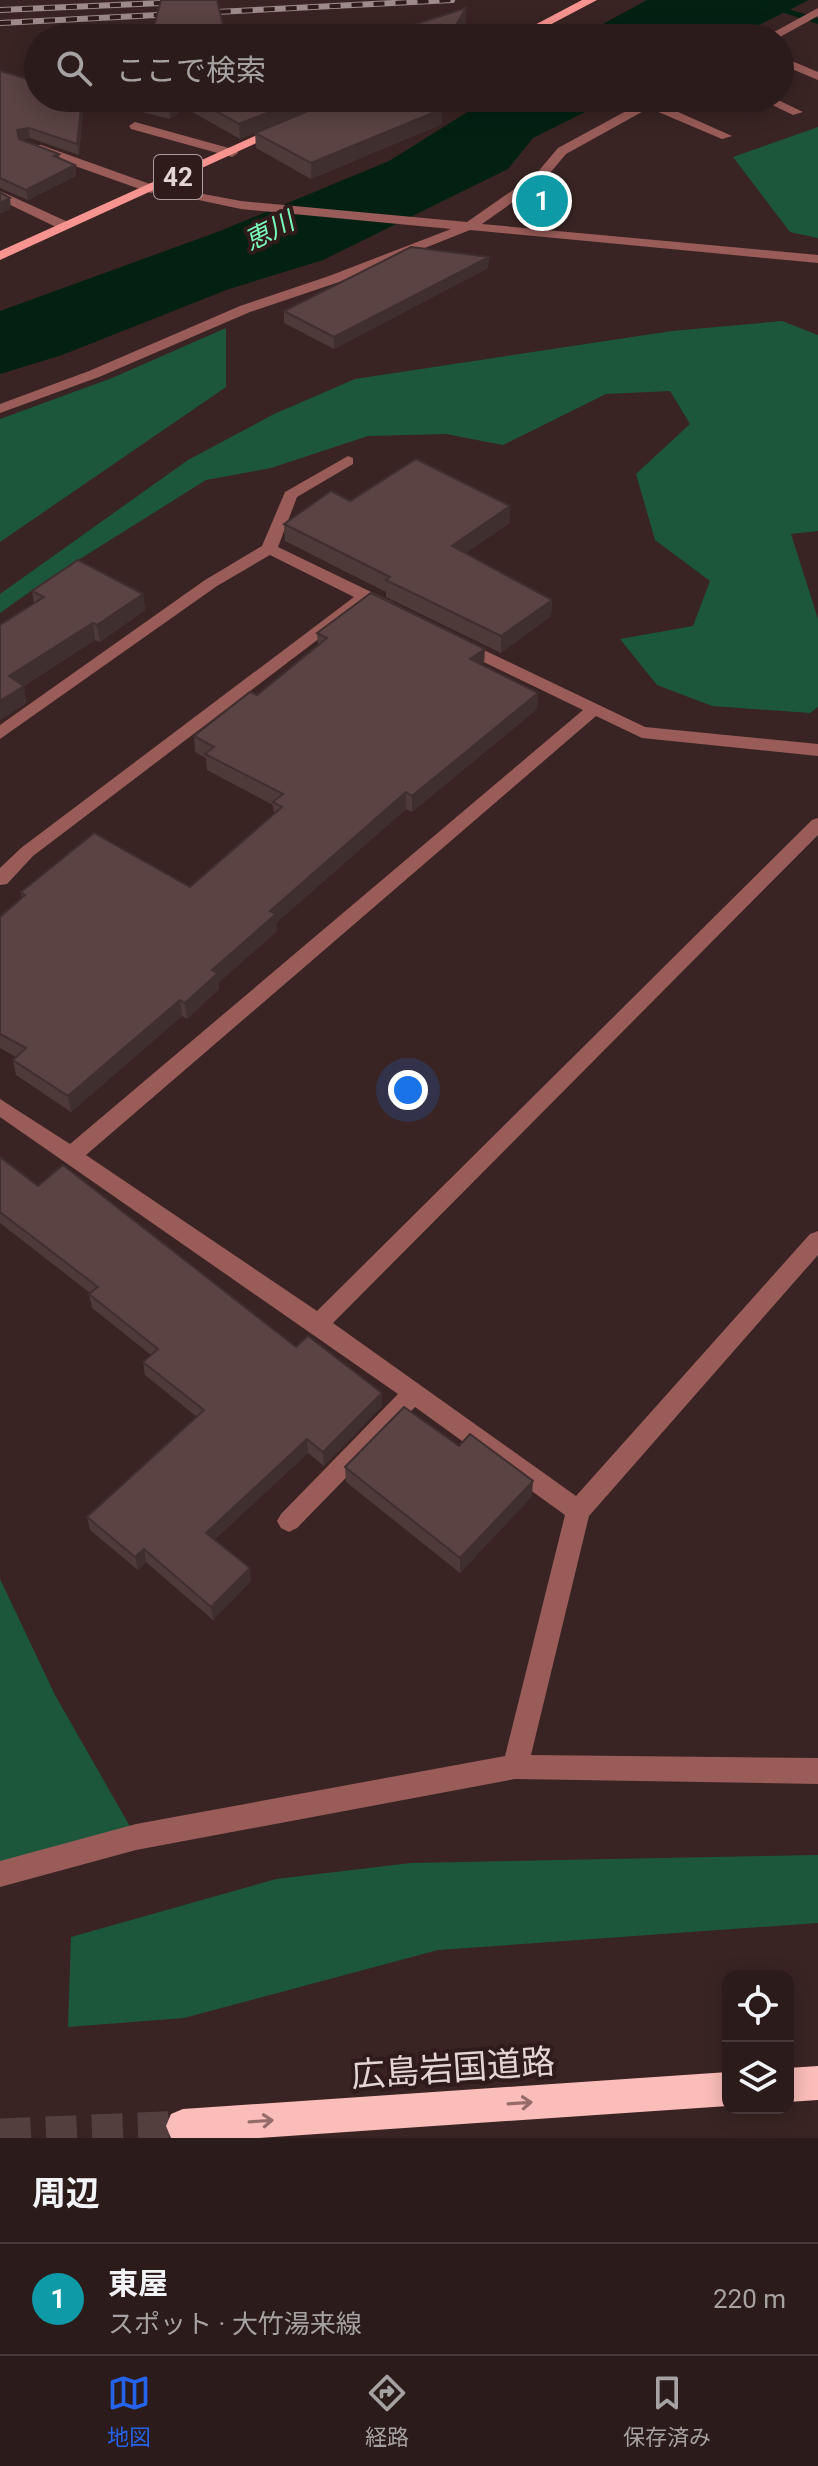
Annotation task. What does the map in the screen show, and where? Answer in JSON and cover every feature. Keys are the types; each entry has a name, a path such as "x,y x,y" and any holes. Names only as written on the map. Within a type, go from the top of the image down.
{"highway":[{"path":"794,2085 818,2083"},
{"name":"広島岩国道路","path":"183,2126 722,2089"}],"main road":[{"path":"544,24 591,0"},
{"name":"42","path":"0,256 297,122"}],"street":[{"path":"794,29 818,11"},
{"path":"794,66 818,76"},
{"path":"0,409 94,374 245,309 334,279 470,226 540,177 562,151 634,112"},
{"path":"677,112 726,136"},
{"path":"135,126 232,153"},
{"path":"25,144 152,188 241,205 818,259"},
{"path":"0,195 63,225"},
{"path":"0,733 211,583 269,549 290,495 348,461"},
{"path":"269,549 409,617"},
{"path":"0,879 27,852 366,595"},
{"path":"451,638 642,732 818,750"},
{"path":"72,1155 593,710"},
{"path":"318,1324 818,824"},
{"path":"0,1107 318,1324 578,1511"},
{"path":"515,1767 578,1511 818,1240"},
{"path":"289,1521 414,1393"},
{"path":"0,1874 136,1837 515,1767 818,1771"}],"green space":[{"path":"818,127 818,238 790,232 733,157"},
{"path":"782,321 818,335 818,531 791,534 818,619 818,707 810,713 712,706 657,685 620,639 693,626 710,581 655,540 636,474 690,424 670,391 606,394 503,445 446,434 368,436 271,468 206,480 48,579 0,613 0,594 188,460 274,414 355,379 672,331"},
{"path":"226,328 226,387 0,542 0,419 112,378"},
{"path":"0,1579 55,1695 136,1837 0,1874"},
{"path":"818,1855 818,1923 438,1950 184,2018 68,2027 71,1937 276,1879 411,1863"}],"water":[{"path":"647,0 809,0 761,24 603,24"},
{"name":"恵川","path":"468,112 585,112 533,138 508,169 323,260 229,289 62,355 0,374 0,311 220,231 389,161"}],"building":[{"path":"161,0 217,0 223,24 155,24"},
{"path":"466,8 457,24 416,24"},
{"path":"0,71 24,78 24,112 80,112 77,144 29,128 17,130 19,139 59,154 54,156 75,165 26,190 0,178"},
{"path":"217,112 269,112 239,124"},
{"path":"305,112 435,112 311,163 255,133"},
{"path":"0,192 10,198 0,203"},
{"path":"411,247 489,257 334,337 284,311"},
{"path":"416,459 510,506 452,546 552,600 501,636 386,580 390,577 284,524 331,491 350,501"},
{"path":"78,560 143,594 97,625 93,623 9,676 24,686 0,701 0,625 44,597 32,591"},
{"path":"371,593 485,649 470,659 538,693 412,796 406,792 270,911 276,914 212,970 218,973 185,1003 180,1000 68,1096 13,1060 26,1048 0,1034 0,917 25,895 21,892 94,833 190,887 282,807 273,802 283,794 205,754 214,747 194,736 250,692 257,695 327,638 317,633"},
{"path":"0,1157 38,1186 63,1165 296,1347 308,1336 382,1393 323,1452 307,1439 206,1533 250,1568 211,1607 144,1549 135,1557 87,1517 204,1410 143,1362 158,1349 89,1294 98,1287 0,1212"},
{"path":"404,1407 459,1446 470,1434 533,1481 460,1558 345,1467"}],"waterway":[{"path":"749,0 818,21"}],"tunnel":[{"path":"0,2134 183,2126"}],"railway":[{"path":"0,23 452,0"},
{"path":"0,10 184,2"}],"place":[{"name":"東屋","path":"542,201"}]}
